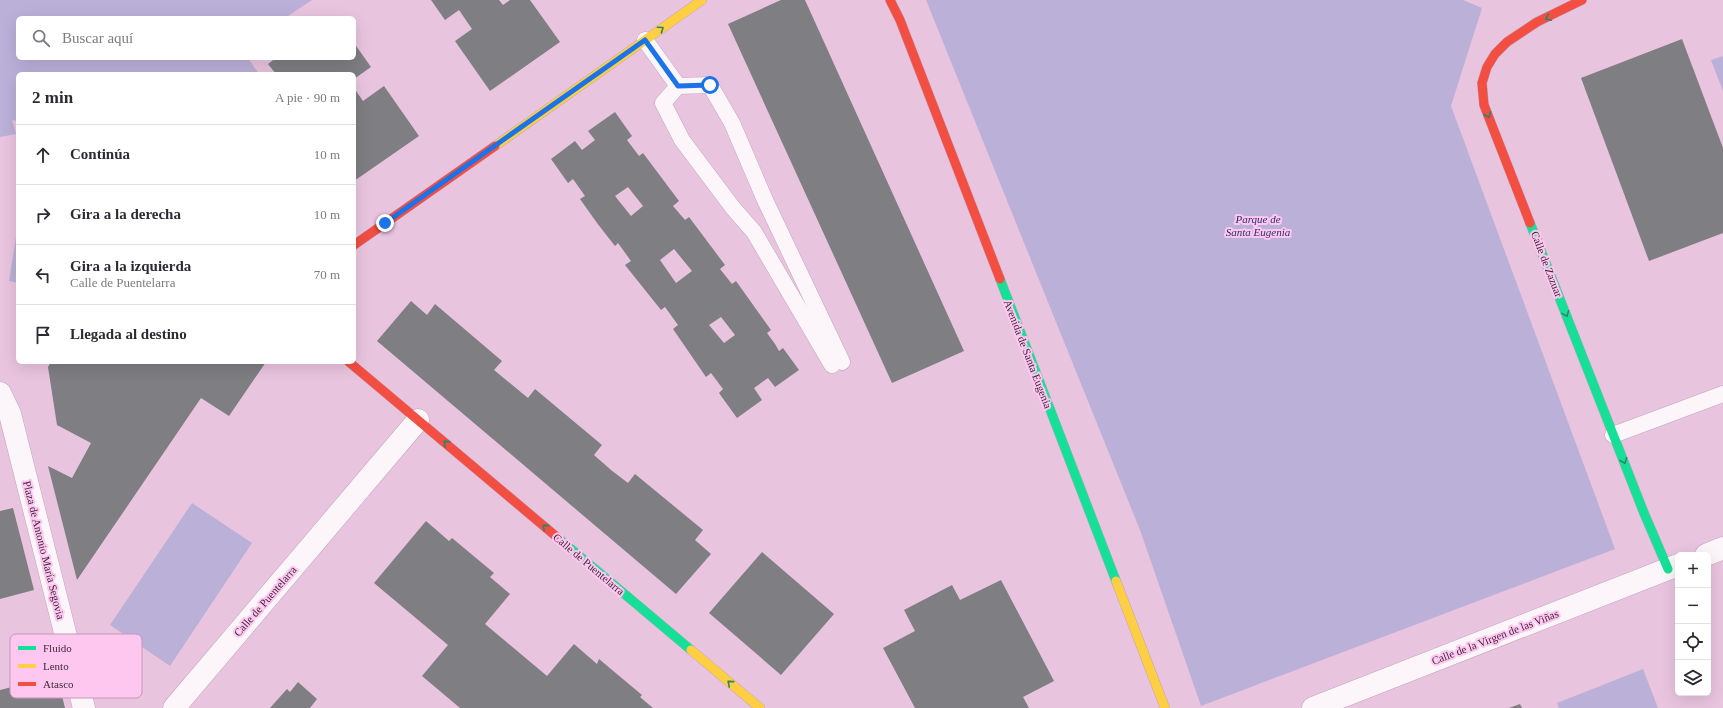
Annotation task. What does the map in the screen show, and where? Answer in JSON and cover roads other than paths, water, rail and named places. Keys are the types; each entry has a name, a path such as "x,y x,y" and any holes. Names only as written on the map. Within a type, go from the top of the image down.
{"street":[{"path":"356,244 702,0"},
{"name":"Avenida de Santa Eugenia","path":"890,0 900,20 1165,708"},
{"name":"Calle de Zazuar","path":"1582,0 1521,32 1502,45 1488,63 1482,84 1484,105 1644,512 1673,567"},
{"name":"Calle de Puentelarra","path":"351,364 760,708"},
{"name":"Plaza de Antonio María Segovia","path":"0,393 10,414 65,634"},
{"name":"Calle de Puentelarra","path":"174,708 418,420"},
{"path":"1711,553 1723,548"},
{"name":"Calle de la Virgen de las Viñas","path":"1313,708 1673,567"},
{"name":"Plaza de Antonio María Segovia","path":"81,698 84,708"}],"lane":[{"path":"645,40 678,86"},
{"path":"710,85 732,124 837,364 754,232 732,208 682,140 663,103 678,86 710,85"},
{"path":"1613,435 1723,394"}],"park label":[{"name":"Parque de Santa Eugenia","path":"1258,225"}]}
